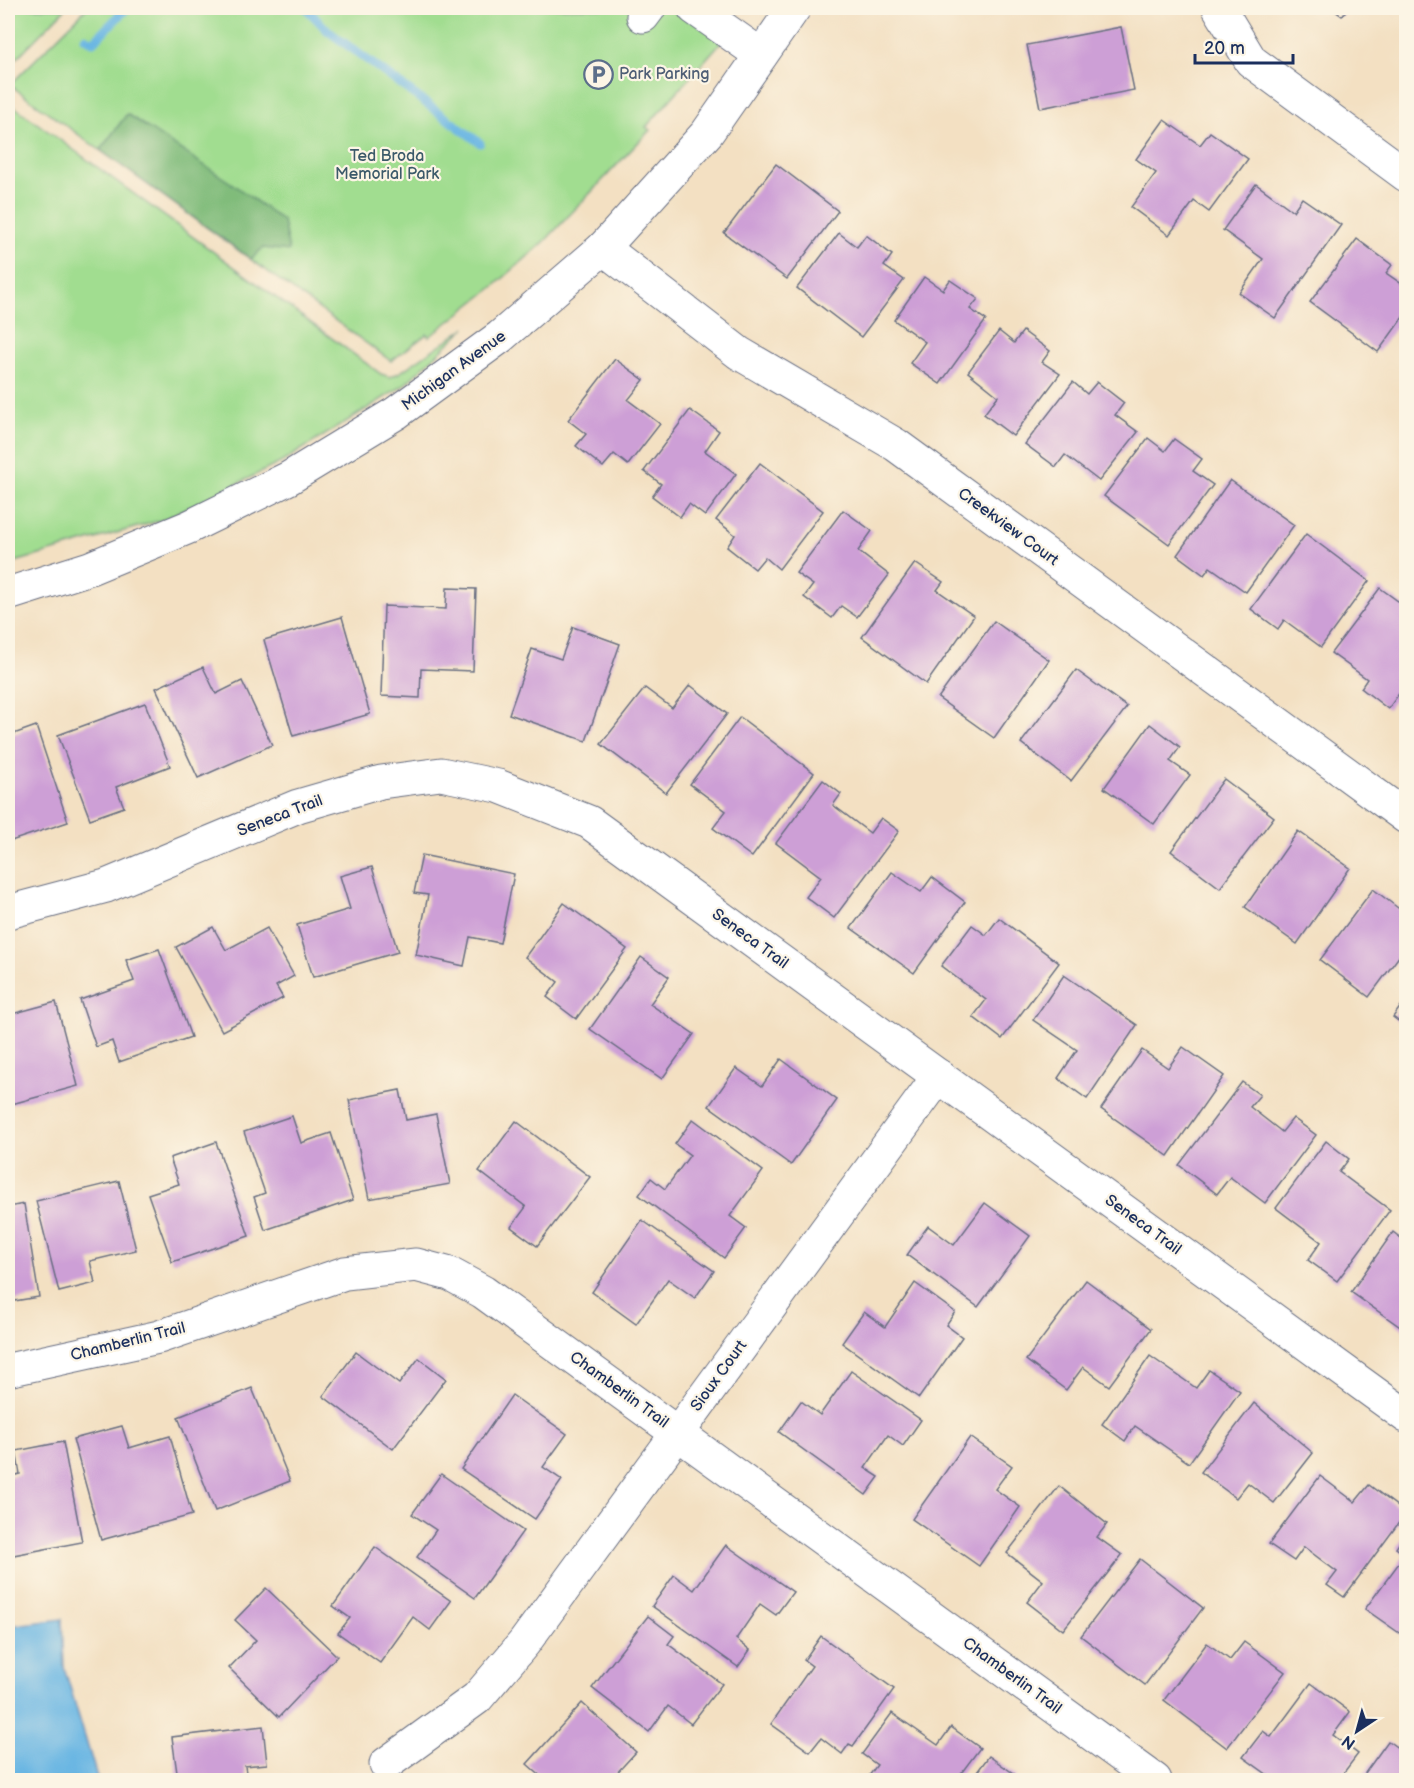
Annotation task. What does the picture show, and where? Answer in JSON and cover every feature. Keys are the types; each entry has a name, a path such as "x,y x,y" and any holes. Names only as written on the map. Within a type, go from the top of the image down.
{"street":[{"path":"694,8 767,46"},
{"path":"732,8 767,46"},
{"name":"Michigan Avenue","path":"8,594 90,568 178,532 289,478 396,413 482,351 603,248 706,133 794,8"},
{"path":"1220,8 1251,61 1407,175"},
{"name":"Creekview Court","path":"603,248 739,353 896,445 1407,817"},
{"name":"Seneca Trail","path":"8,912 106,886 298,806 381,782 441,774 498,786 589,822 1407,1416"},
{"name":"Sioux Court","path":"386,1764 477,1698 524,1643 939,1076"},
{"name":"Chamberlin Trail","path":"8,1370 159,1337 345,1273 416,1265 450,1274 483,1292 1155,1780"}],"green space":[{"path":"8,8 66,8 8,67"},
{"name":"Ted Broda Memorial Park","path":"87,8 740,8 719,35 723,40 646,127 650,130 543,243 492,288 429,337 427,334 391,361 10,85"},
{"path":"8,102 381,374 390,377 399,373 466,327 403,386 282,462 162,520 8,564"},
{"path":"127,114 234,185 283,221 289,251 263,248 251,259 100,150"}],"water":[{"path":"62,1619 64,1667 98,1780 8,1780 8,1626"}],"building":[{"path":"1331,8 1348,8 1342,16"},
{"path":"1121,27 1134,90 1040,108 1027,45"},
{"path":"1164,120 1200,145 1210,132 1248,159 1209,212 1194,201 1169,235 1131,207 1156,173 1136,159"},
{"path":"776,164 838,211 787,279 724,233"},
{"path":"1256,184 1293,211 1302,198 1341,225 1275,318 1239,293 1263,259 1223,230"},
{"path":"839,233 857,247 866,235 892,255 884,266 904,280 861,337 797,288"},
{"path":"1357,239 1392,265 1386,273 1406,287 1406,313 1378,352 1310,302"},
{"path":"924,277 943,290 950,280 978,299 970,309 986,320 940,384 910,363 925,342 894,320"},
{"path":"999,331 1014,343 1023,331 1050,351 1042,362 1060,374 1013,436 984,414 998,396 968,372"},
{"path":"615,359 644,380 628,400 660,424 628,465 614,454 603,467 576,446 586,434 568,420"},
{"path":"1073,382 1087,394 1097,382 1124,403 1115,415 1138,432 1099,481 1065,455 1056,467 1025,444"},
{"path":"690,410 719,431 705,451 736,474 705,516 689,504 680,517 652,496 661,484 644,471"},
{"path":"1148,438 1165,451 1174,439 1202,459 1193,471 1213,485 1169,544 1104,496"},
{"path":"760,463 823,511 779,569 765,557 755,569 727,547 735,535 716,520"},
{"path":"1230,480 1294,525 1246,592 1210,567 1204,575 1177,555"},
{"path":"843,510 872,531 858,551 889,575 857,617 841,606 832,618 804,597 813,585 796,573"},
{"path":"1306,534 1369,581 1321,647 1284,620 1278,629 1251,609"},
{"path":"915,563 943,582 937,590 974,616 926,684 862,637"},
{"path":"447,588 476,589 473,671 421,669 420,698 381,696 384,606 446,609"},
{"path":"1380,588 1406,607 1406,684 1388,709 1361,688 1367,679 1331,653"},
{"path":"342,617 370,714 293,736 264,640"},
{"path":"994,621 1049,660 994,738 938,698"},
{"path":"573,627 620,644 586,741 509,714 532,649 561,659"},
{"path":"203,667 216,694 242,681 272,745 198,778 156,688"},
{"path":"1076,670 1127,707 1071,781 1021,743"},
{"path":"690,685 727,714 666,793 601,744 645,688 672,708"},
{"path":"145,703 170,766 116,787 124,807 90,819 58,735"},
{"path":"740,717 814,773 752,857 713,828 726,811 690,784"},
{"path":"1150,724 1180,747 1170,761 1190,775 1154,824 1104,788"},
{"path":"36,726 68,822 8,842 8,736"},
{"path":"1224,779 1274,817 1220,888 1171,851"},
{"path":"823,780 841,794 833,805 870,833 881,818 899,831 834,918 806,897 821,877 776,843"},
{"path":"1298,831 1350,868 1297,944 1245,907"},
{"path":"422,855 514,874 500,943 470,937 464,966 416,955 428,895 414,893"},
{"path":"372,867 398,952 313,977 297,925 350,909 340,876"},
{"path":"892,872 921,892 932,877 965,902 914,973 851,928"},
{"path":"1373,889 1406,914 1406,947 1369,997 1320,960"},
{"path":"564,903 627,949 576,1019 547,997 558,982 525,957"},
{"path":"999,918 1059,963 1002,1039 973,1017 986,1000 941,966 972,925 986,935"},
{"path":"213,927 226,950 267,928 294,976 276,986 283,998 222,1031 176,947"},
{"path":"159,949 191,1037 119,1062 112,1041 96,1047 80,1000 134,981 126,960"},
{"path":"641,957 669,977 650,1004 694,1034 662,1079 590,1029"},
{"path":"1064,975 1137,1025 1087,1099 1058,1078 1077,1050 1033,1020"},
{"path":"1406,999 1406,1027 1393,1017"},
{"path":"56,1002 78,1086 8,1105 8,1015"},
{"path":"1183,1047 1224,1076 1168,1156 1101,1109 1142,1050 1168,1068"},
{"path":"781,1059 837,1100 791,1165 709,1106 736,1068 762,1086"},
{"path":"1242,1082 1260,1095 1250,1107 1282,1132 1293,1118 1316,1135 1265,1203 1230,1177 1217,1194 1179,1165"},
{"path":"400,1090 406,1120 436,1114 450,1184 369,1199 349,1100"},
{"path":"292,1116 301,1143 331,1133 353,1200 265,1230 254,1197 265,1193 244,1132"},
{"path":"693,1119 763,1171 730,1216 746,1228 724,1258 639,1195 651,1178 665,1189 690,1155 675,1144"},
{"path":"516,1121 590,1177 537,1246 511,1227 526,1207 479,1171"},
{"path":"1326,1141 1349,1159 1339,1172 1390,1210 1337,1281 1308,1260 1321,1242 1276,1208"},
{"path":"216,1142 249,1236 172,1262 148,1194 179,1184 170,1158"},
{"path":"119,1181 136,1250 90,1261 95,1283 59,1292 36,1201"},
{"path":"985,1203 1030,1236 978,1307 907,1255 928,1226 954,1245"},
{"path":"24,1204 39,1297 8,1302 8,1207"},
{"path":"642,1220 714,1271 695,1298 668,1279 636,1324 592,1292"},
{"path":"1393,1232 1406,1242 1406,1331 1351,1292"},
{"path":"1086,1280 1151,1329 1109,1386 1083,1367 1066,1390 1026,1360"},
{"path":"915,1283 955,1312 946,1325 962,1337 919,1398 842,1343 864,1312 885,1327"},
{"path":"356,1352 399,1384 419,1358 446,1379 393,1449 323,1396"},
{"path":"1150,1356 1196,1388 1209,1370 1240,1391 1189,1463 1135,1426 1125,1441 1102,1424"},
{"path":"851,1371 921,1420 903,1446 888,1435 865,1468 879,1477 866,1495 779,1432 801,1401 820,1415"},
{"path":"252,1388 290,1481 215,1511 178,1417"},
{"path":"512,1395 567,1434 543,1467 562,1480 535,1519 461,1469"},
{"path":"1254,1403 1313,1453 1274,1503 1248,1483 1236,1498 1201,1472"},
{"path":"122,1426 129,1448 170,1436 192,1515 101,1540 73,1439"},
{"path":"970,1437 1012,1466 995,1489 1020,1507 979,1566 912,1519"},
{"path":"63,1442 82,1542 8,1556 8,1477 20,1474 16,1451"},
{"path":"441,1474 523,1531 475,1598 417,1557 436,1530 412,1514"},
{"path":"1320,1476 1355,1502 1369,1485 1406,1513 1344,1597 1327,1585 1337,1572 1304,1547 1294,1561 1269,1544"},
{"path":"1059,1486 1107,1524 1097,1537 1122,1555 1063,1630 1027,1602 1043,1581 1007,1553"},
{"path":"1406,1533 1405,1637 1365,1609 1405,1555 1396,1548"},
{"path":"726,1545 793,1592 776,1615 760,1604 736,1639 750,1650 738,1667 652,1606 674,1575 694,1590"},
{"path":"375,1547 451,1601 430,1630 413,1617 380,1663 338,1633 350,1618 333,1606"},
{"path":"1140,1559 1203,1608 1145,1685 1081,1636"},
{"path":"266,1588 337,1656 279,1717 229,1668 256,1640 235,1620"},
{"path":"648,1616 674,1636 668,1644 722,1684 691,1724 668,1706 649,1732 592,1688"},
{"path":"821,1636 894,1689 853,1746 849,1744 842,1754 821,1738 810,1752 771,1724 812,1666 804,1660"},
{"path":"1244,1642 1285,1672 1227,1748 1164,1700 1207,1643 1230,1660"},
{"path":"1311,1683 1350,1712 1333,1735 1358,1754 1338,1780 1275,1780 1243,1757 1263,1731 1271,1737"},
{"path":"582,1703 636,1752 613,1777 618,1780 545,1780 527,1764"},
{"path":"892,1713 938,1745 951,1727 980,1748 956,1780 866,1780 877,1765 862,1754"},
{"path":"263,1726 267,1764 245,1766 247,1780 178,1780 172,1737"},
{"path":"1388,1741 1406,1754 1406,1780 1360,1780"},
{"path":"989,1756 1017,1776 1014,1780 971,1780"}],"waterway":[{"path":"85,38 93,42 127,8"},
{"path":"306,8 328,31 480,143"}],"place":[{"name":"Park Parking","path":"598,74"}]}
